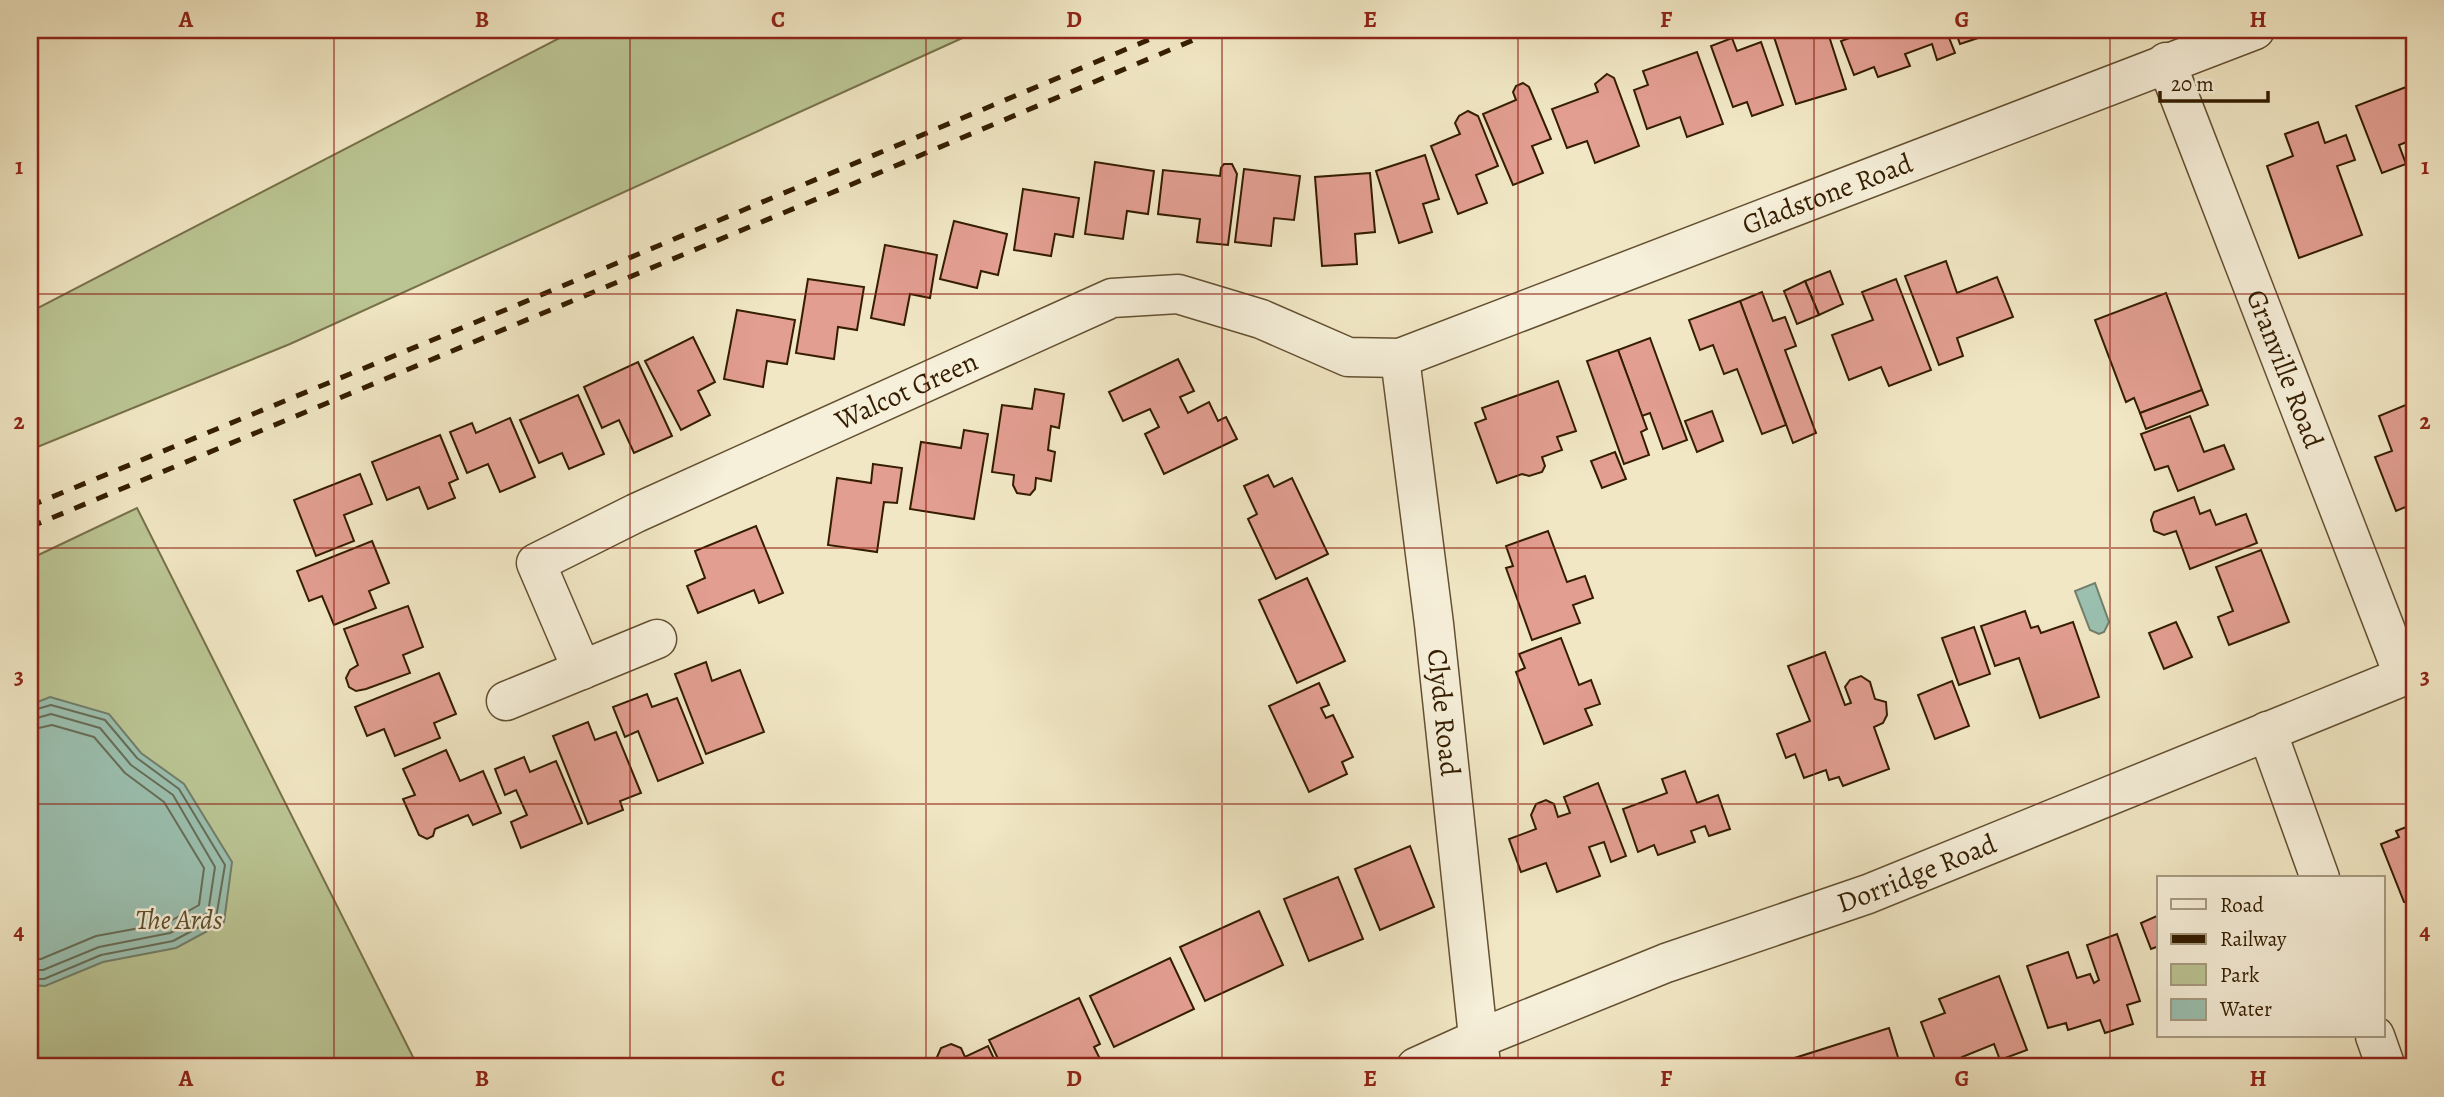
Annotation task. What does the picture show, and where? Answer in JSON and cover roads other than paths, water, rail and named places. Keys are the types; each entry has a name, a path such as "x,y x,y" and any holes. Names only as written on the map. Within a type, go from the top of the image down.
{"street":[{"name":"Gladstone Road","path":"1400,358 2255,30"},
{"name":"Granville Road","path":"2166,62 2409,675"},
{"name":"Walcot Green","path":"582,670 536,563 636,513 1112,298 1178,294 1261,320 1348,356 1400,358"},
{"name":"Clyde Road","path":"1400,358 1434,624 1480,1053"},
{"path":"506,701 657,639"},
{"name":"Dorridge Road","path":"1416,1067 1480,1053 1667,963 1868,894 2409,675"},
{"path":"2267,731 2319,876"},
{"path":"2376,1038 2386,1067"}],"water":[{"path":"2095,583 2109,622 2104,632 2099,634 2090,630 2075,591"},
{"path":"50,697 109,714 141,753 184,784 232,862 224,922 176,948 103,962 45,986 30,985 30,705"}],"railway":[{"path":"30,506 1172,30"},
{"path":"30,527 1217,30"}],"park label":[{"name":"The Ards","path":"179,920"}]}
